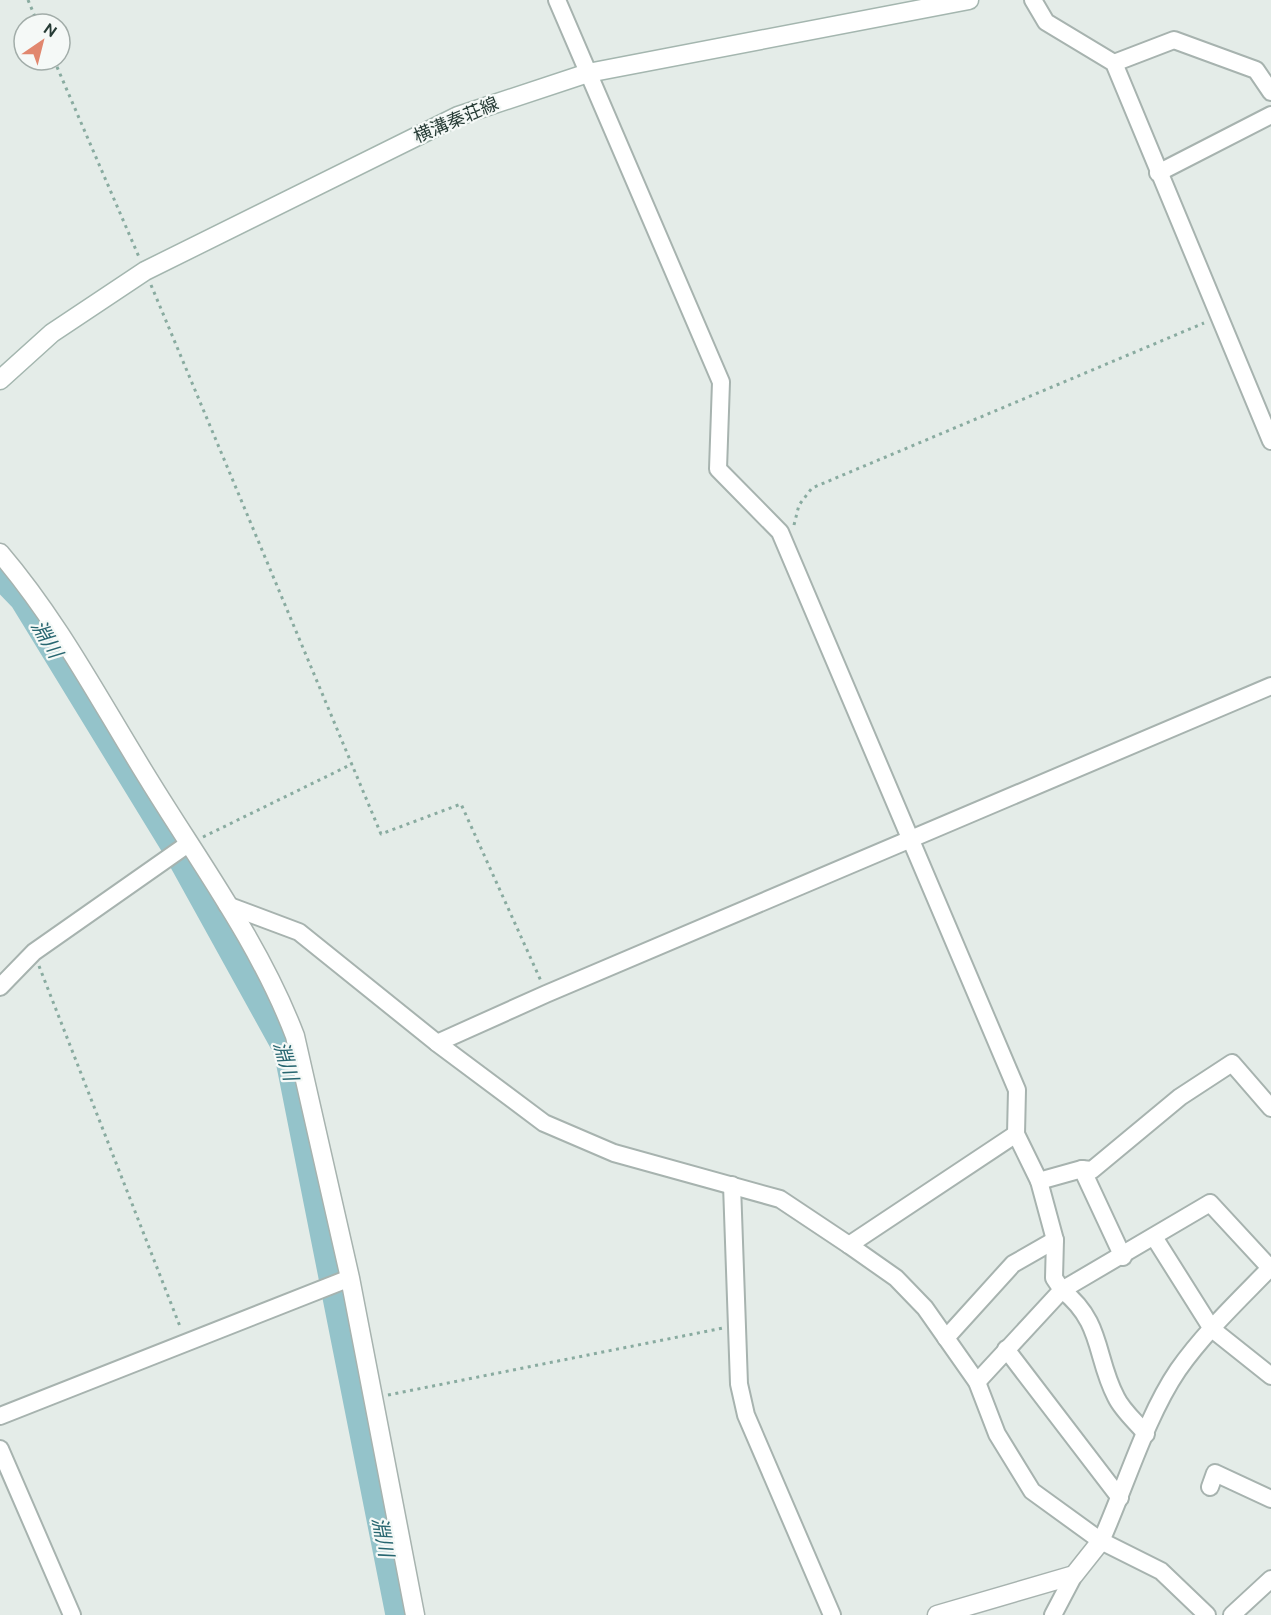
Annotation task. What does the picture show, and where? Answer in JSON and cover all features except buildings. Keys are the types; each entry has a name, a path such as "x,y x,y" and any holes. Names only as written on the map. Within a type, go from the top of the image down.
{"street":[{"path":"557,0 721,382 718,469 780,532 1017,1090 1016,1134 1039,1181 1055,1240 1054,1278 1062,1290 1079,1304 1096,1335 1117,1399 1146,1434"},
{"name":"横溝秦荘線","path":"0,380 52,333 145,271 458,116 588,73 969,0"},
{"path":"1033,0 1046,22 1114,63 1271,441"},
{"path":"1114,63 1174,40 1256,70 1271,92"},
{"path":"1158,173 1271,116"},
{"path":"0,553 33,592 227,905 282,1002 295,1036 350,1278 415,1615"},
{"path":"437,1043 546,994 1271,687"},
{"path":"0,987 34,952 188,844"},
{"path":"227,905 299,932 437,1043 544,1123 614,1153 780,1199 896,1278 925,1308 977,1382 997,1434 1032,1491 1101,1540 1161,1570 1207,1615"},
{"path":"1039,1181 1082,1169 1092,1170 1180,1097 1233,1063 1271,1108"},
{"path":"849,1245 1016,1134"},
{"path":"1082,1169 1123,1257"},
{"path":"732,1185 739,1384 746,1415 832,1615"},
{"path":"977,1382 1062,1290 1123,1257 1209,1203 1270,1269 1212,1329 1178,1371 1146,1434 1101,1540 1074,1575 1053,1615"},
{"path":"1154,1238 1212,1329 1271,1376"},
{"path":"946,1338 1013,1264 1055,1240"},
{"path":"0,1416 350,1278"},
{"path":"1006,1349 1120,1498"},
{"path":"0,1449 72,1615"},
{"path":"1210,1487 1215,1473 1271,1499"},
{"path":"937,1615 1074,1575"},
{"path":"1232,1615 1271,1579"}],"path":[{"path":"59,72 381,834 461,804 546,994"},
{"path":"787,549 799,505 812,488 1219,317"},
{"path":"188,844 352,764"},
{"path":"34,952 186,1342"},
{"path":"373,1398 737,1326"}],"waterway":[{"name":"淵川","path":"0,575 23,599 173,844 287,1050 399,1615"}]}
